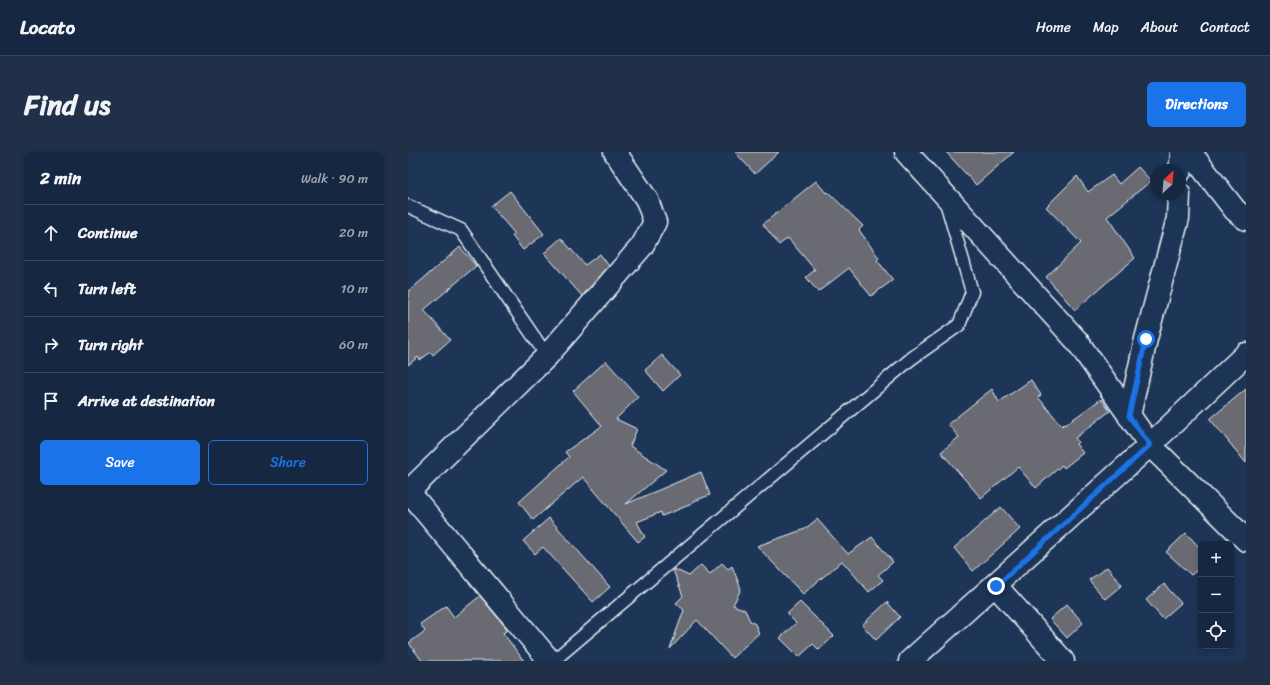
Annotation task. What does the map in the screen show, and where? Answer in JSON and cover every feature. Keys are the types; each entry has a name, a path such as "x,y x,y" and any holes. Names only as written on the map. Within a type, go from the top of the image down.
{"street":[{"path":"551,661 408,491 547,356 642,246 655,222 647,200 615,152"},
{"path":"906,152 1077,341 1150,445 1246,540"},
{"path":"1181,164 1182,152"},
{"path":"1190,152 1235,210 1246,219"},
{"path":"1129,416 1146,339 1178,218 1179,200"},
{"path":"910,661 996,586 1150,445 1246,354"},
{"path":"996,586 1063,661"}],"lane":[{"path":"551,661 912,358 959,326 972,292 944,194"},
{"path":"408,206 461,230 547,356"}],"building":[{"path":"735,152 779,152 755,174"},
{"path":"946,152 1014,152 976,185"},
{"path":"1138,167 1150,180 1150,182 1107,217 1135,258 1075,310 1046,277 1081,243 1046,207 1077,176 1088,192 1112,175 1119,184"},
{"path":"816,181 826,193 828,192 863,226 859,230 879,258 877,260 893,280 871,296 849,268 818,292 806,277 815,270 788,238 779,245 763,224"},
{"path":"510,191 544,234 523,250 512,236 515,234 491,206"},
{"path":"561,238 585,265 600,254 609,266 582,296 544,253"},
{"path":"460,247 476,266 424,310 450,340 433,355 431,352 420,360 418,357 408,365 408,292"},
{"path":"662,355 680,375 663,391 645,370"},
{"path":"606,361 638,397 616,419 637,429 630,446 666,470 626,504 701,472 710,495 662,516 661,512 637,522 645,537 638,542 583,477 533,520 519,502 569,457 565,452 602,426 573,391"},
{"path":"1031,380 1041,395 1038,397 1062,426 1101,399 1110,411 1075,438 1078,442 1076,444 1083,453 1064,468 1062,465 1036,488 1018,467 981,498 941,452 959,437 948,424 992,389 999,402"},
{"path":"1246,389 1246,463 1210,419"},
{"path":"1001,507 1020,529 973,571 954,548"},
{"path":"549,518 610,587 593,602 543,547 535,554 523,541"},
{"path":"817,519 848,554 872,537 893,562 878,575 883,580 869,592 842,561 803,594 757,546 805,529"},
{"path":"1186,533 1198,546 1198,569 1191,575 1166,552"},
{"path":"722,563 728,569 732,566 741,589 733,605 745,610 750,621 755,624 759,633 732,658 697,620 670,649 684,610 676,603 683,596 673,570 674,569 689,576 701,565 710,574"},
{"path":"1107,567 1122,585 1105,599 1089,580"},
{"path":"1164,584 1181,603 1163,619 1146,600"},
{"path":"480,596 508,630 503,633 524,661 422,661 409,643 425,631 420,624 446,606 454,617"},
{"path":"800,602 834,636 819,650 813,644 799,657 780,638 796,623 787,614"},
{"path":"887,602 900,617 876,640 862,625"},
{"path":"1067,604 1083,623 1067,638 1050,619"}],"route":[{"path":"996,586 1150,445 1129,416 1146,339"}]}
